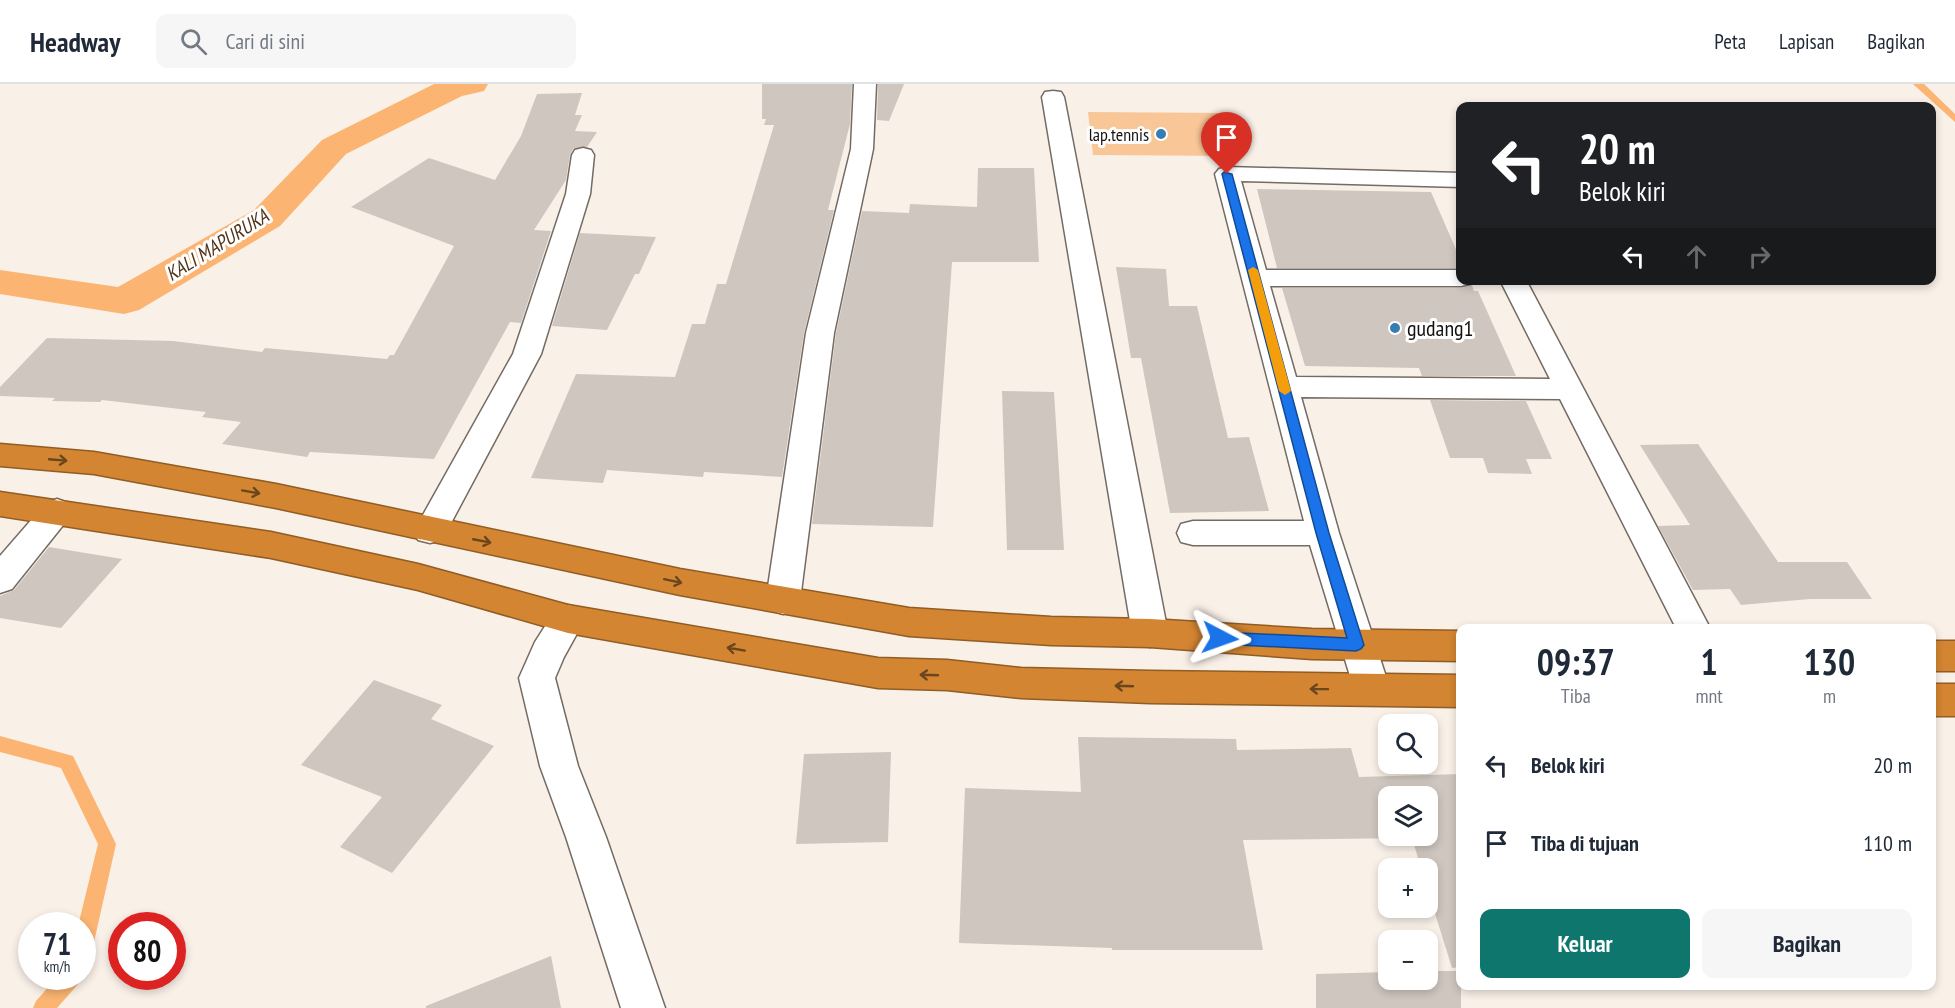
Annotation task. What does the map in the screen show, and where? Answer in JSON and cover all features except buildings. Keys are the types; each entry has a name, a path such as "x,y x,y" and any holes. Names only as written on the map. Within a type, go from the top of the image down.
{"highway":[{"path":"0,455 94,464 276,496 430,531 680,582 909,622 1051,631 1150,633 1312,644 1456,646"},
{"path":"0,504 272,545 418,577 568,619 878,673 947,675 1020,683 1456,692"},
{"path":"1936,656 1955,656"},
{"path":"1936,700 1955,700"}],"street":[{"path":"783,600 820,333 862,149 865,84"},
{"path":"1053,97 1150,633"},
{"path":"430,531 527,354 578,194 583,155"},
{"path":"1372,689 1356,645 1323,533 1227,174 1456,180"},
{"path":"1255,278 1456,278"},
{"path":"1516,285 1691,624"},
{"path":"1284,387 1571,389"},
{"path":"0,580 57,512"},
{"path":"1192,533 1323,533"},
{"path":"568,619 548,652 537,678 559,766 586,837 643,1008"}],"shaded area":[{"name":"lap.tennis","path":"1088,112 1226,113 1238,156 1093,155"}],"waterway":[{"name":"KALI MAPURUKA","path":"0,282 124,301 267,218 334,147 452,88 472,84"},
{"path":"1918,84 1955,119"},
{"path":"0,744 67,762 107,844 91,912"},
{"path":"43,1008 59,990"}],"slow traffic":[{"path":"1253,270 1285,391"}],"place":[{"name":"lap.tennis","path":"1161,134"},
{"name":"gudang1","path":"1395,328"}],"route":[{"path":"1220,638 1356,645 1323,533 1227,174"}]}
